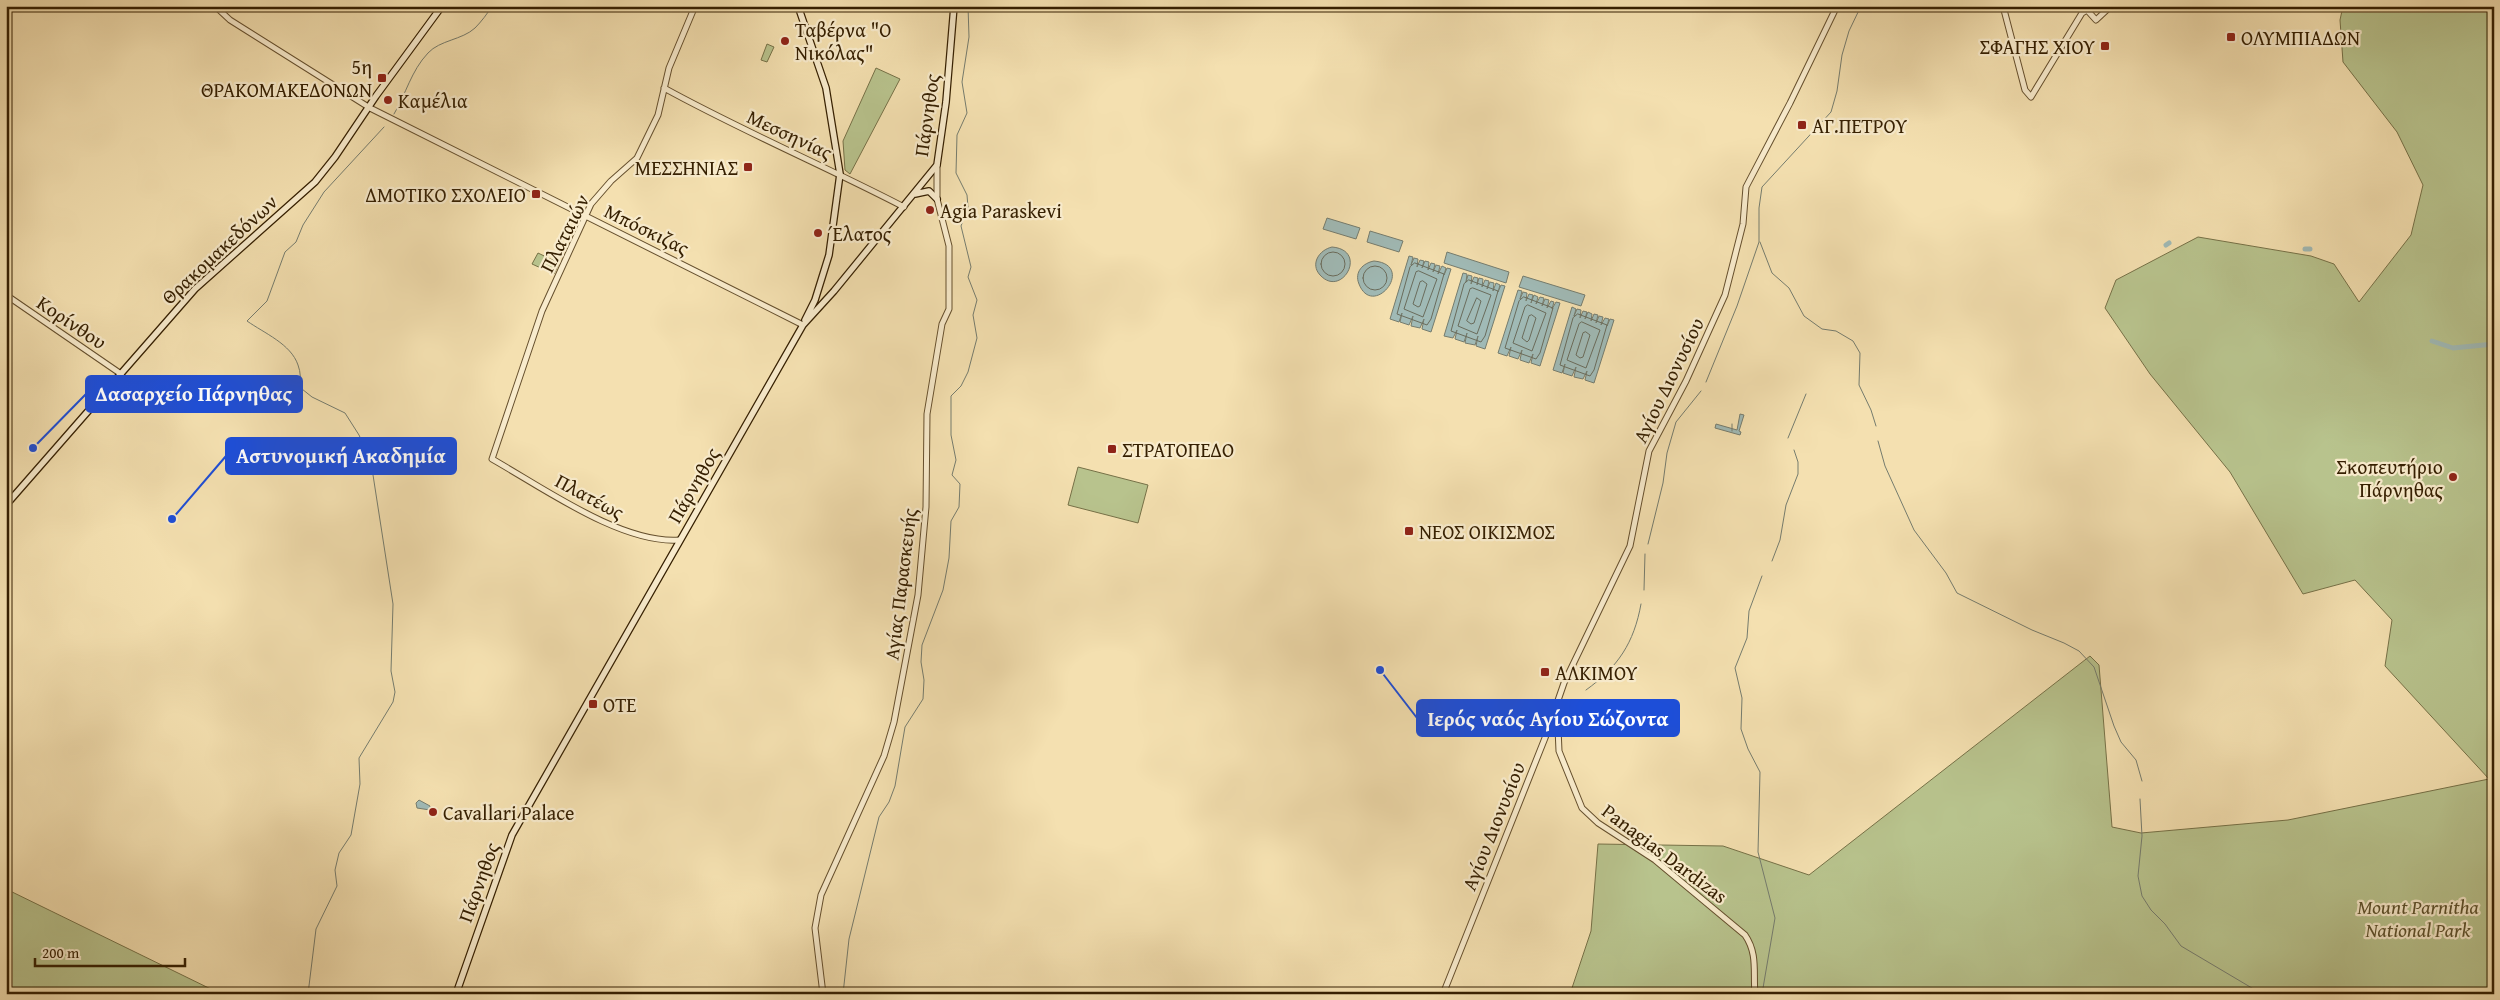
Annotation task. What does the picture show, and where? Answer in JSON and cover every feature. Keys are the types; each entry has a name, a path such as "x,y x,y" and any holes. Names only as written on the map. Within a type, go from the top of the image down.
{"main road":[{"name":"Θρακομακεδόνων","path":"6,505 196,289 315,182 335,157 442,6"},
{"path":"798,6 826,88 840,174 829,255 814,300 803,325"},
{"name":"Πάρνηθος","path":"456,994 512,835 803,325 828,298 937,165 946,102 954,6"},
{"path":"914,194 929,191 937,199"}],"street":[{"name":"Μπόσκιζας","path":"215,6 230,20 370,108 803,325"},
{"name":"Πλαταιών","path":"492,459 542,311 591,204 637,158 658,115 669,68 695,6"},
{"name":"Αγίου Διονυσίου","path":"1443,994 1545,738 1557,702 1576,657 1630,546 1649,451 1686,381 1725,294 1743,224 1746,187 1790,104 1837,6"},
{"path":"2003,6 2025,90 2031,97 2082,13 2087,10 2096,20 2111,6"},
{"name":"Μεσσηνίας","path":"664,88 728,122 840,174 904,207"},
{"name":"Αγίας Παρασκευής","path":"824,994 815,928 821,895 884,756 894,722 918,596 926,507 928,414 942,324 949,309 949,246 937,199 937,165"},
{"name":"Κορίνθου","path":"6,295 120,374"},
{"name":"Πλατέως","path":"492,459 617,529 656,538 679,540"},
{"name":"Panagias Dardizas","path":"1557,702 1558,738 1563,764 1586,812 1598,823 1655,860 1745,935 1753,949 1755,960 1755,994"},
{"path":"1545,738 1552,740 1558,738"}],"green space":[{"name":"Mount Parnitha National Park","path":"2343,6 2494,6 2494,994 1570,994 1591,931 1598,844 1723,846 1809,875 2090,656 2099,665 2112,827 2141,833 2288,820 2489,779 2385,666 2392,620 2355,580 2303,594 2230,472 2150,374 2105,308 2116,280 2198,237 2311,256 2334,264 2359,302 2411,235 2423,185 2397,132 2343,62 2340,20"},
{"path":"767,44 774,47 767,62 761,60"},
{"path":"876,68 900,79 850,174 845,170 843,141"},
{"path":"538,253 559,263 554,274 532,264"},
{"path":"1078,467 1148,485 1138,523 1068,505"},
{"path":"6,889 221,994 6,994"}],"water":[{"path":"1327,218 1360,228 1356,239 1323,229"},
{"path":"1370,231 1403,241 1399,252 1367,242"},
{"path":"1332,247 1343,250 1349,256 1350,264 1348,271 1343,277 1336,281 1328,281 1317,271 1316,262 1323,251"},
{"path":"1447,252 1509,272 1506,283 1444,263"},
{"path":"1409,256 1413,257 1411,265 1414,258 1418,259 1417,267 1420,260 1424,261 1422,268 1425,261 1429,262 1428,270 1431,263 1435,264 1433,272 1436,265 1440,266 1438,274 1442,266 1446,268 1444,275 1447,268 1451,269 1431,332 1422,329 1424,319 1420,328 1411,326 1413,316 1409,325 1400,322 1402,313 1399,322 1390,319"},
{"path":"1374,261 1386,265 1392,271 1392,280 1388,288 1381,294 1373,296 1365,294 1359,284 1358,276 1363,266"},
{"path":"1463,273 1467,274 1466,282 1468,275 1472,276 1471,284 1474,277 1478,278 1477,285 1479,278 1483,279 1482,287 1485,280 1489,281 1487,289 1490,282 1494,283 1493,291 1496,283 1500,285 1498,292 1501,285 1505,286 1485,349 1476,346 1478,336 1475,345 1465,343 1467,333 1464,342 1455,339 1457,330 1453,338 1444,336"},
{"path":"1523,276 1585,295 1581,306 1519,287"},
{"path":"1518,290 1522,291 1520,299 1523,292 1527,293 1526,301 1529,294 1533,295 1531,303 1534,295 1538,297 1536,304 1540,297 1544,298 1542,306 1545,299 1549,300 1547,308 1551,301 1554,302 1552,309 1556,302 1560,303 1540,366 1531,363 1533,354 1529,363 1520,360 1522,350 1518,359 1509,356 1511,347 1507,356 1498,353"},
{"path":"1572,307 1576,309 1574,316 1577,309 1581,310 1580,318 1583,311 1587,312 1585,319 1588,312 1592,314 1591,321 1594,314 1598,315 1596,323 1599,316 1603,317 1601,325 1605,318 1609,319 1607,326 1610,319 1614,320 1594,383 1585,380 1587,371 1583,379 1574,377 1576,367 1572,376 1563,373 1565,364 1562,373 1553,370"},
{"path":"1740,414 1744,415 1739,431 1741,432 1740,435 1715,428 1716,424 1737,430"},
{"path":"419,800 430,806 430,810 417,808 416,803"}],"waterway":[{"path":"394,114 413,75 428,53 439,45 470,32 480,23 492,6"},
{"path":"843,994 849,939 879,817 889,802 895,786 905,727 923,699 922,645 943,590 949,558 951,521 959,507 960,484 952,475 956,460 951,435 951,396 961,386 968,372 977,338 973,315 977,300 968,277 971,267 961,226 968,207 967,195 956,173 957,135 967,113 962,82 969,37 968,6"},
{"path":"1706,382 1737,306 1759,242 1759,208 1762,187 1831,112 1837,91 1842,55 1849,31 1861,6"},
{"path":"308,994 316,929 337,886 335,870 339,853 351,835 360,784 359,758 393,702 395,692 391,671 393,604 371,462 359,435 345,413 312,397 302,389 299,368 289,351 247,321 267,301 285,252 296,242 303,225 324,192 384,127"},
{"path":"1760,242 1772,273 1789,288 1804,316 1822,329 1836,331 1853,341 1860,353 1859,385 1871,410 1876,426"},
{"path":"2305,249 2310,249"},
{"path":"2432,341 2453,348 2494,344"},
{"path":"1648,544 1663,483 1667,453 1676,422 1701,391"},
{"path":"1788,438 1806,394"},
{"path":"1732,424 1732,431"},
{"path":"1878,441 1885,466 1914,530 1946,573 1957,593 2079,651 2094,667 2114,726 2121,742 2136,760 2142,781"},
{"path":"1772,561 1780,540 1786,505 1798,474 1798,462 1794,450"},
{"path":"1644,590 1645,554"},
{"path":"1762,576 1749,611 1747,638 1735,668 1742,698 1741,729 1748,749 1760,772 1758,852 1775,918 1762,994"},
{"path":"1586,690 1607,672 1623,653 1634,631 1641,604"},
{"path":"2140,799 2142,836 2138,876 2142,896 2151,910 2165,924 2181,946 2262,994"}],"place":[{"name":"ΟΛΥΜΠΙΑΔΩΝ","path":"2231,37"},
{"name":"Ταβέρνα \"Ο Νικόλας\"","path":"785,41"},
{"name":"ΣΦΑΓΗΣ ΧΙΟΥ","path":"2105,46"},
{"name":"5η ΘΡΑΚΟΜΑΚΕΔΟΝΩΝ","path":"382,78"},
{"name":"Καμέλια","path":"388,100"},
{"name":"ΑΓ.ΠΕΤΡΟΥ","path":"1802,125"},
{"name":"ΜΕΣΣΗΝΙΑΣ","path":"748,167"},
{"name":"ΔΜΟΤΙΚΟ ΣΧΟΛΕΙΟ","path":"536,194"},
{"name":"Agia Paraskevi","path":"930,210"},
{"name":"Έλατος","path":"818,233"},
{"name":"Δασαρχείο Πάρνηθας","path":"33,448"},
{"name":"ΣΤΡΑΤΟΠΕΔΟ","path":"1112,449"},
{"name":"Σκοπευτήριο Πάρνηθας","path":"2453,477"},
{"name":"Αστυνομική Ακαδημία","path":"172,519"},
{"name":"ΝΕΟΣ ΟΙΚΙΣΜΟΣ","path":"1409,531"},
{"name":"Ιερός ναός Αγίου Σώζοντα","path":"1380,670"},
{"name":"ΑΛΚΙΜΟΥ","path":"1545,672"},
{"name":"ΟΤΕ","path":"593,704"},
{"name":"Cavallari Palace","path":"433,812"}]}
